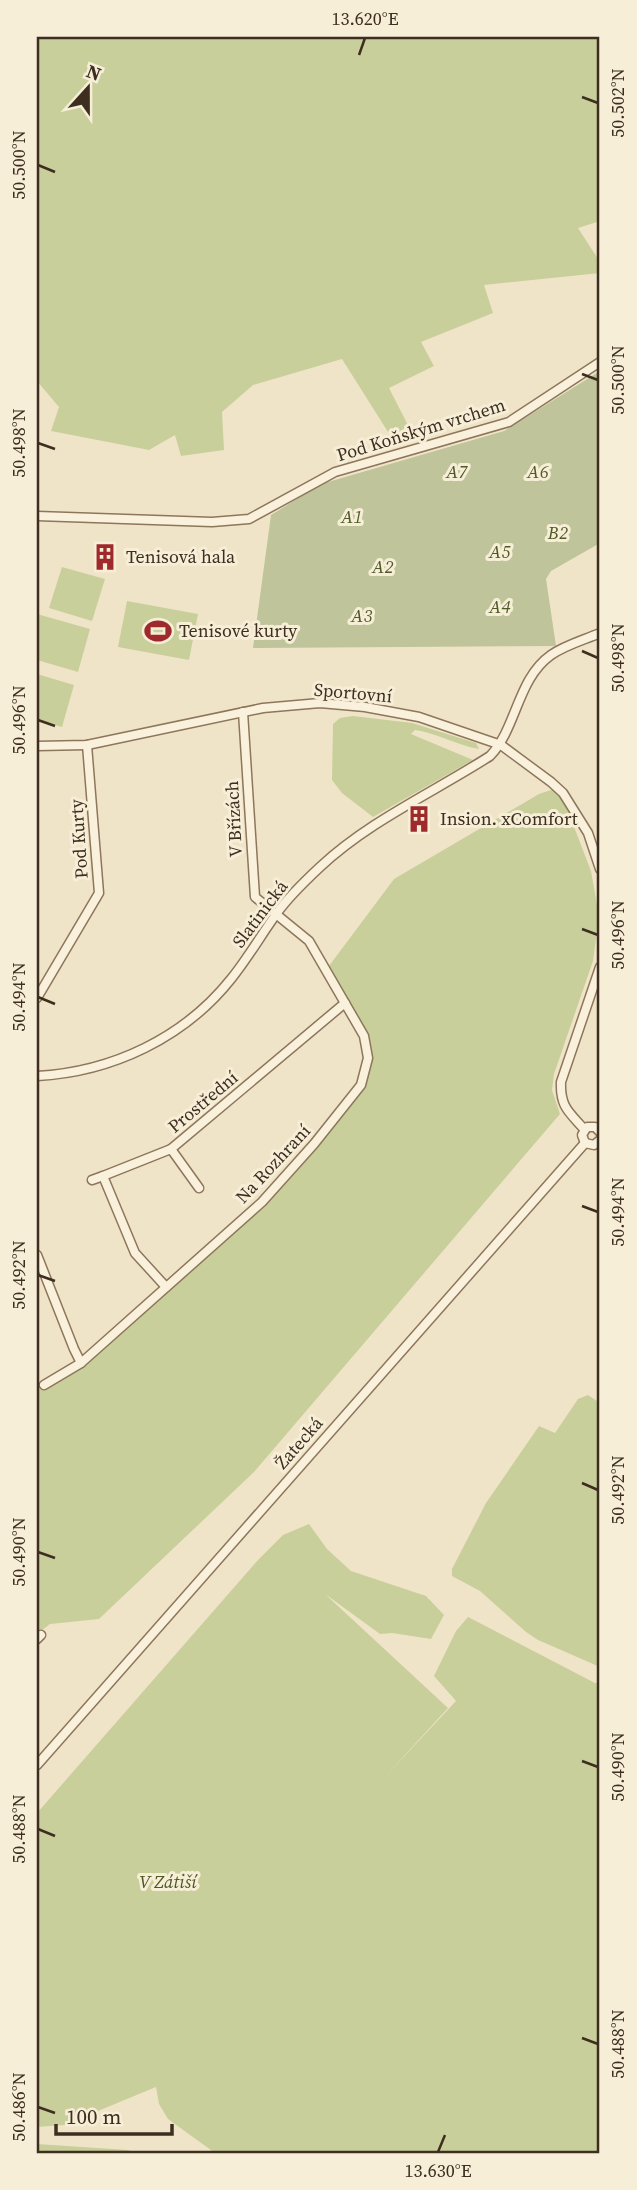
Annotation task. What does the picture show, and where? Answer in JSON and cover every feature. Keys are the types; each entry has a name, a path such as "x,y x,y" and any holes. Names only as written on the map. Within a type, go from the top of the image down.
{"street":[{"name":"Pod Koňským vrchem","path":"37,516 212,522 249,519 335,472 509,422 600,362"},
{"path":"501,745 535,670 550,656 600,633"},
{"name":"Sportovní","path":"37,746 88,745 263,708 320,703 365,707 419,717 501,745 563,793 588,833 600,869"},
{"name":"V Břízách","path":"243,712 254,888 260,902 276,914"},
{"name":"Pod Kurty","path":"37,998 99,893 88,745"},
{"name":"Slatinická","path":"37,1076 103,1065 133,1055 174,1031 206,1006 230,981 276,914 338,851 490,756 501,745"},
{"name":"Na Rozhraní","path":"44,1385 81,1363 261,1202 314,1144 361,1085 368,1058 364,1036 309,941 276,914"},
{"path":"584,1129 564,1107 561,1082 600,967"},
{"name":"Prostřední","path":"92,1180 171,1149 345,1003"},
{"path":"599,1129 590,1126 584,1129 582,1135 585,1143 591,1145 600,1142"},
{"name":"Žatecká","path":"37,1765 585,1143"},
{"path":"171,1149 200,1188"},
{"path":"103,1176 135,1254 166,1287"},
{"path":"37,1255 81,1363"}],"green space":[{"path":"37,37 600,37 600,221 578,228 600,262 600,273 484,285 493,313 421,342 434,366 389,388 411,431 388,432 342,359 253,385 222,412 224,450 181,456 175,435 149,450 51,431 59,407 37,381"},
{"path":"600,371 600,543 551,571 546,579 556,646 253,648 271,515 321,484 504,431"},
{"path":"62,567 105,579 92,621 49,608"},
{"name":"Tenisové kurty","path":"127,601 198,614 189,660 118,647"},
{"path":"37,614 90,629 78,672 37,660"},
{"path":"37,674 74,685 62,727 37,720"},
{"path":"353,716 412,723 476,743 479,749 415,730 411,734 473,760 373,817 342,793 332,780 333,724 340,718"},
{"path":"554,789 566,806 591,871 599,916 593,961 554,1074 552,1090 560,1114 254,1472 99,1619 50,1624 37,1634 37,1385 44,1385 81,1362 261,1202 356,1093 367,1061 362,1033 326,970 394,879 539,794"},
{"path":"588,1395 600,1403 600,1667 538,1640 480,1591 452,1576 452,1569 486,1503 539,1426 555,1433 578,1399"},
{"name":"V Zátiší","path":"309,1524 327,1549 351,1571 426,1596 444,1615 431,1639 392,1633 380,1634 325,1594 448,1708 382,1780 456,1701 434,1676 456,1631 468,1617 595,1683 600,1683 600,2153 215,2153 168,2119 159,2104 156,2087 64,2125 37,2127 37,1813 258,1560 283,1535"},
{"path":"37,2144 128,2150 135,2153 37,2153"}],"place":[{"name":"Tenisová hala","path":"105,557"},
{"name":"Tenisové kurty","path":"158,631"},
{"name":"Insion. xComfort","path":"419,819"}],"park label":[{"name":"A7","path":"457,472"},
{"name":"A6","path":"538,472"},
{"name":"A1","path":"352,517"},
{"name":"B2","path":"558,533"},
{"name":"A5","path":"500,552"},
{"name":"A2","path":"383,567"},
{"name":"A4","path":"500,607"},
{"name":"A3","path":"362,616"}]}
